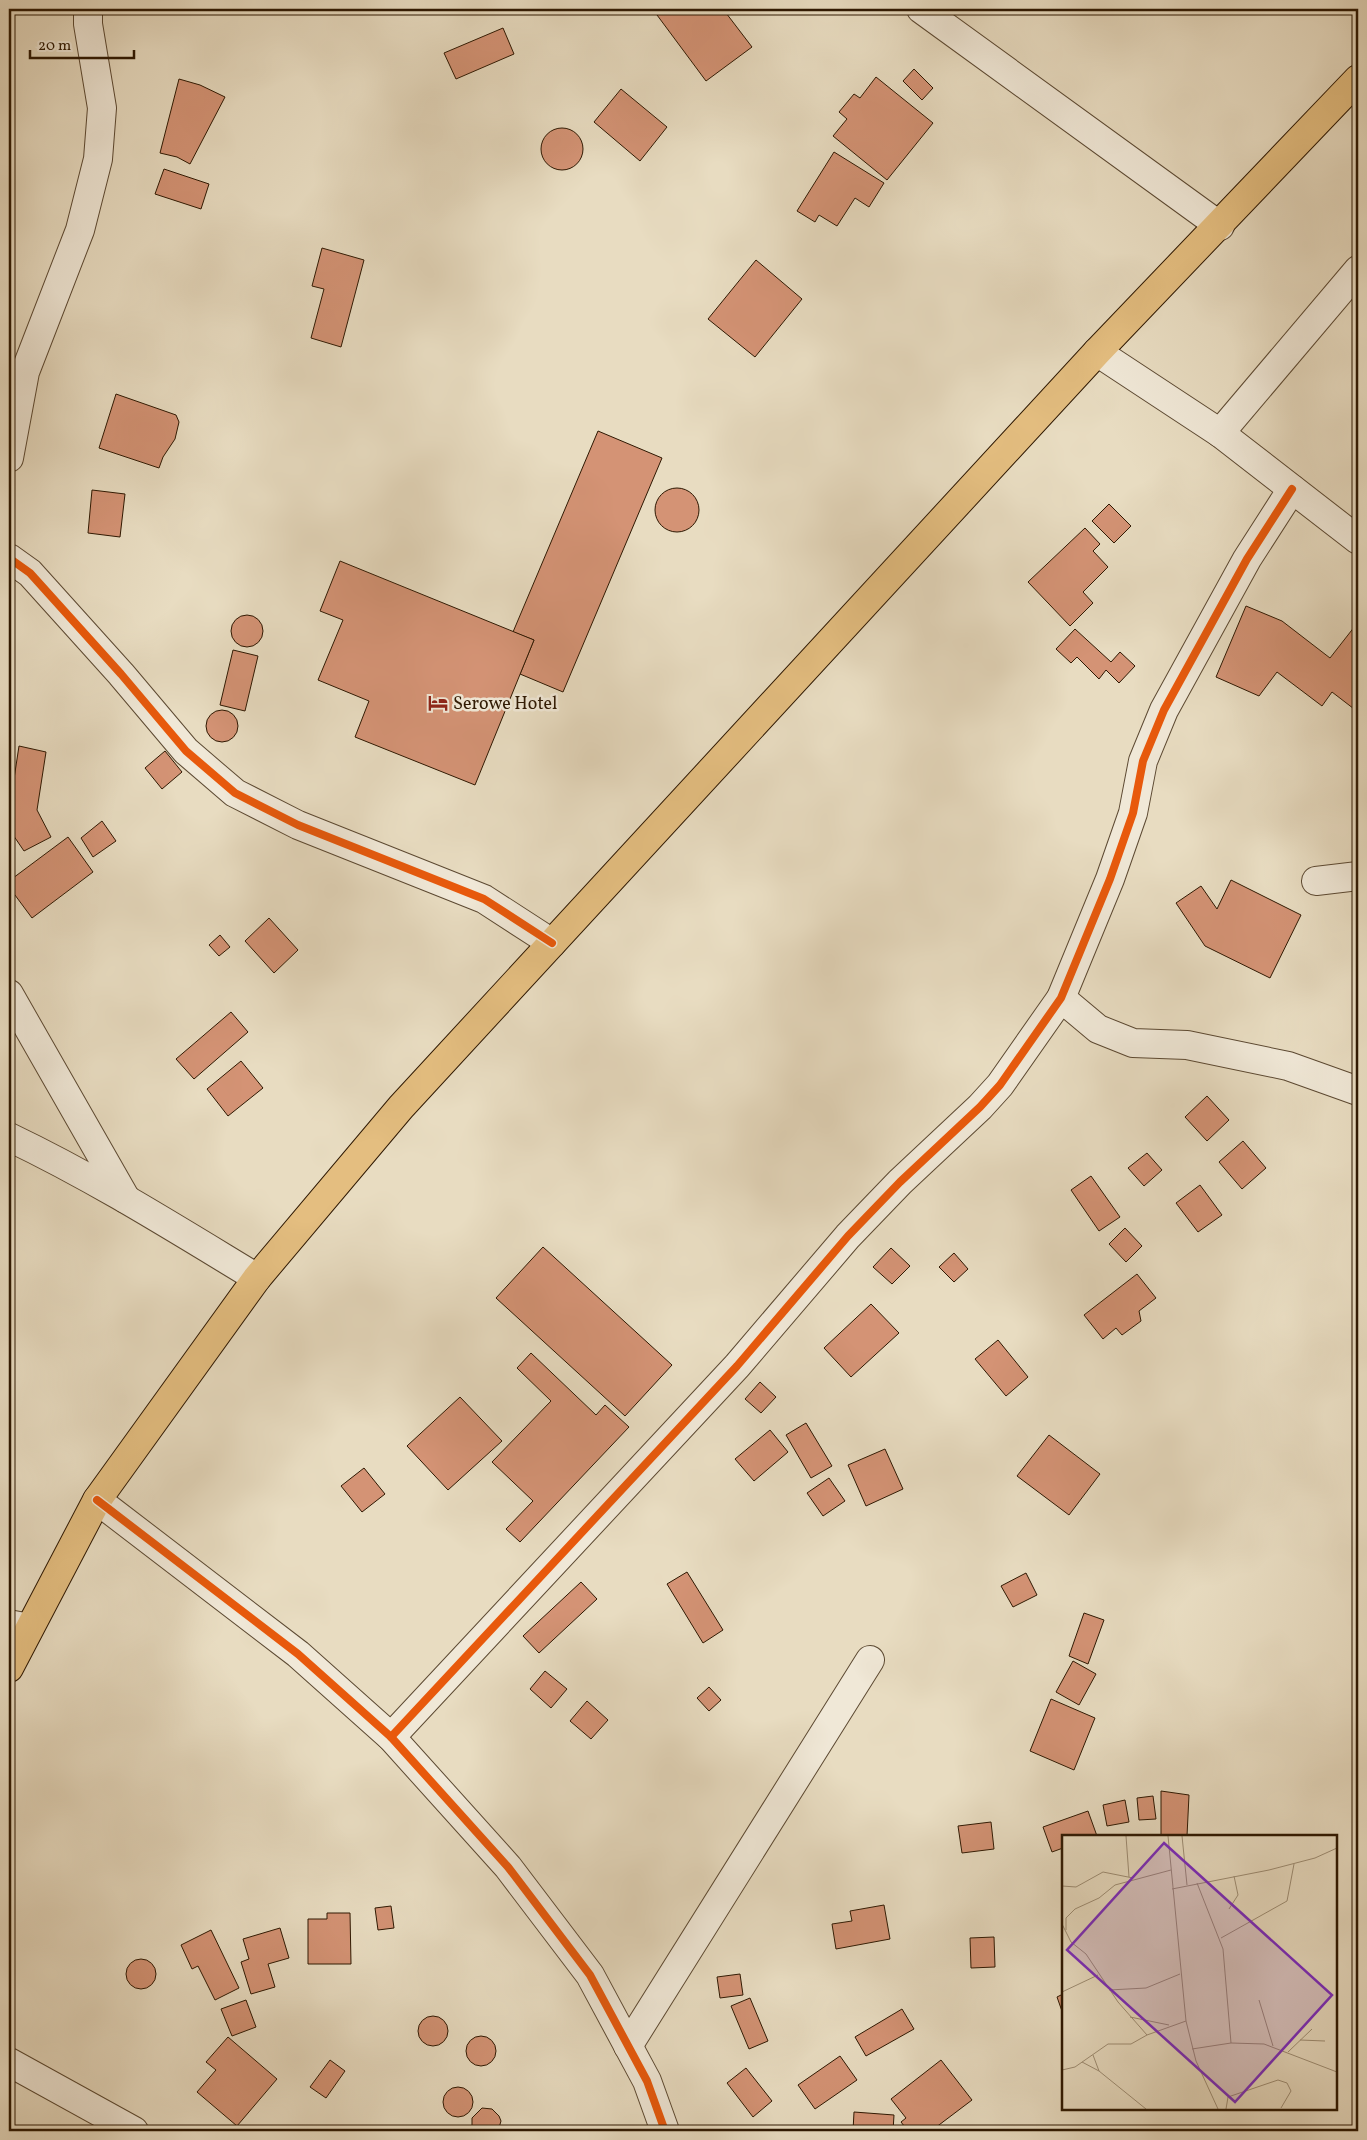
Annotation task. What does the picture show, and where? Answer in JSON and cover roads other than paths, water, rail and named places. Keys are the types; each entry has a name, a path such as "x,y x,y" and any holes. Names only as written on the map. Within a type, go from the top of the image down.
{"main road":[{"path":"9,1668 20,1621 97,1500 258,1278 401,1107 1097,352 1220,226 1358,80"}],"street":[{"path":"9,458 17,370 80,230 98,159 102,108 88,24 88,9"},
{"path":"923,9 1220,226"},
{"path":"1220,434 1358,270"},
{"path":"1097,352 1220,434 1358,540"},
{"path":"391,1737 736,1366 848,1236 1000,1084 1061,998 1110,879 1133,813 1144,760 1164,710 1247,559 1292,488"},
{"path":"9,558 30,573 121,674 186,751 236,793 298,825 484,899 552,943"},
{"path":"1316,880 1358,876"},
{"path":"9,994 126,1199"},
{"path":"1061,998 1098,1029 1133,1042 1187,1044 1279,1064 1358,1091"},
{"path":"9,1137 49,1156 126,1199 258,1278"},
{"path":"97,1500 298,1654 391,1737 508,1866 590,1975 647,2081 665,2131"},
{"path":"628,2046 870,1660"},
{"path":"9,2062 134,2131"}],"place":[{"name":"Serowe Hotel","path":"438,703"}]}
